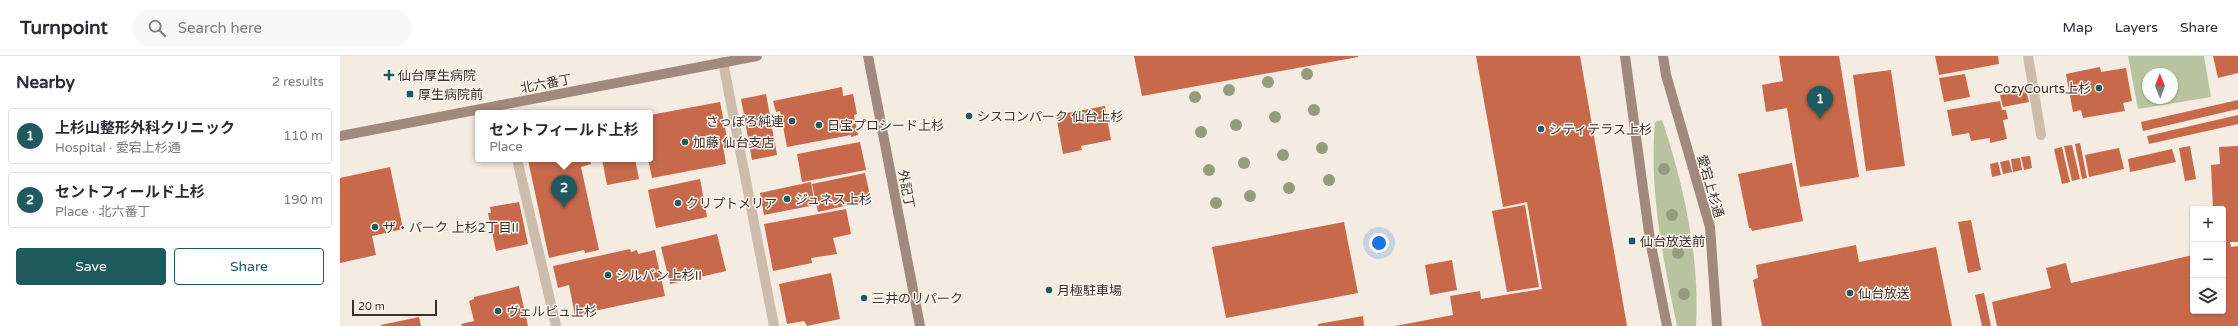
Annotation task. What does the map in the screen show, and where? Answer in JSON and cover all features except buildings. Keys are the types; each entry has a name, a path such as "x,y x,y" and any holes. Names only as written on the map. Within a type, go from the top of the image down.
{"street":[{"name":"北六番丁","path":"494,110 758,56"},
{"name":"外記丁","path":"868,56 920,326"},
{"path":"1625,56 1650,240 1667,326"},
{"name":"愛宕上杉通","path":"1663,56 1666,75 1710,227 1717,326"},
{"path":"2028,56 2041,135"},
{"path":"723,62 774,326"},
{"name":"北六番丁","path":"340,136 475,113"},
{"path":"518,162 556,326"}],"green space":[{"path":"2128,56 2204,56 2211,97 2178,102 2178,68 2142,68 2142,104 2168,104 2138,109"},
{"path":"1662,120 1677,170 1689,222 1693,248 1697,300 1696,326 1677,326 1662,250 1658,225 1654,174 1654,148 1655,122"}],"place":[{"name":"仙台厚生病院","path":"389,75"},
{"name":"CozyCourts上杉","path":"2099,88"},
{"name":"厚生病院前","path":"410,94"},
{"name":"シスコンパーク 仙台上杉","path":"969,116"},
{"name":"上杉山整形外科クリニック","path":"1820,119"},
{"name":"さっぽろ純連","path":"792,121"},
{"name":"日宝プロシード上杉","path":"819,125"},
{"name":"シティテラス上杉","path":"1541,129"},
{"name":"加藤 仙台支店","path":"685,142"},
{"name":"ジュネス上杉","path":"787,199"},
{"name":"クリプトメリア","path":"678,203"},
{"name":"セントフィールド上杉","path":"564,208"},
{"name":"ザ・パーク 上杉2丁目II","path":"375,227"},
{"name":"仙台放送前","path":"1632,241"},
{"name":"シルバン上杉II","path":"608,275"},
{"name":"月極駐車場","path":"1049,290"},
{"name":"仙台放送","path":"1850,293"},
{"name":"三井のリパーク","path":"864,298"},
{"name":"ヴェルビュ上杉","path":"498,311"}]}
